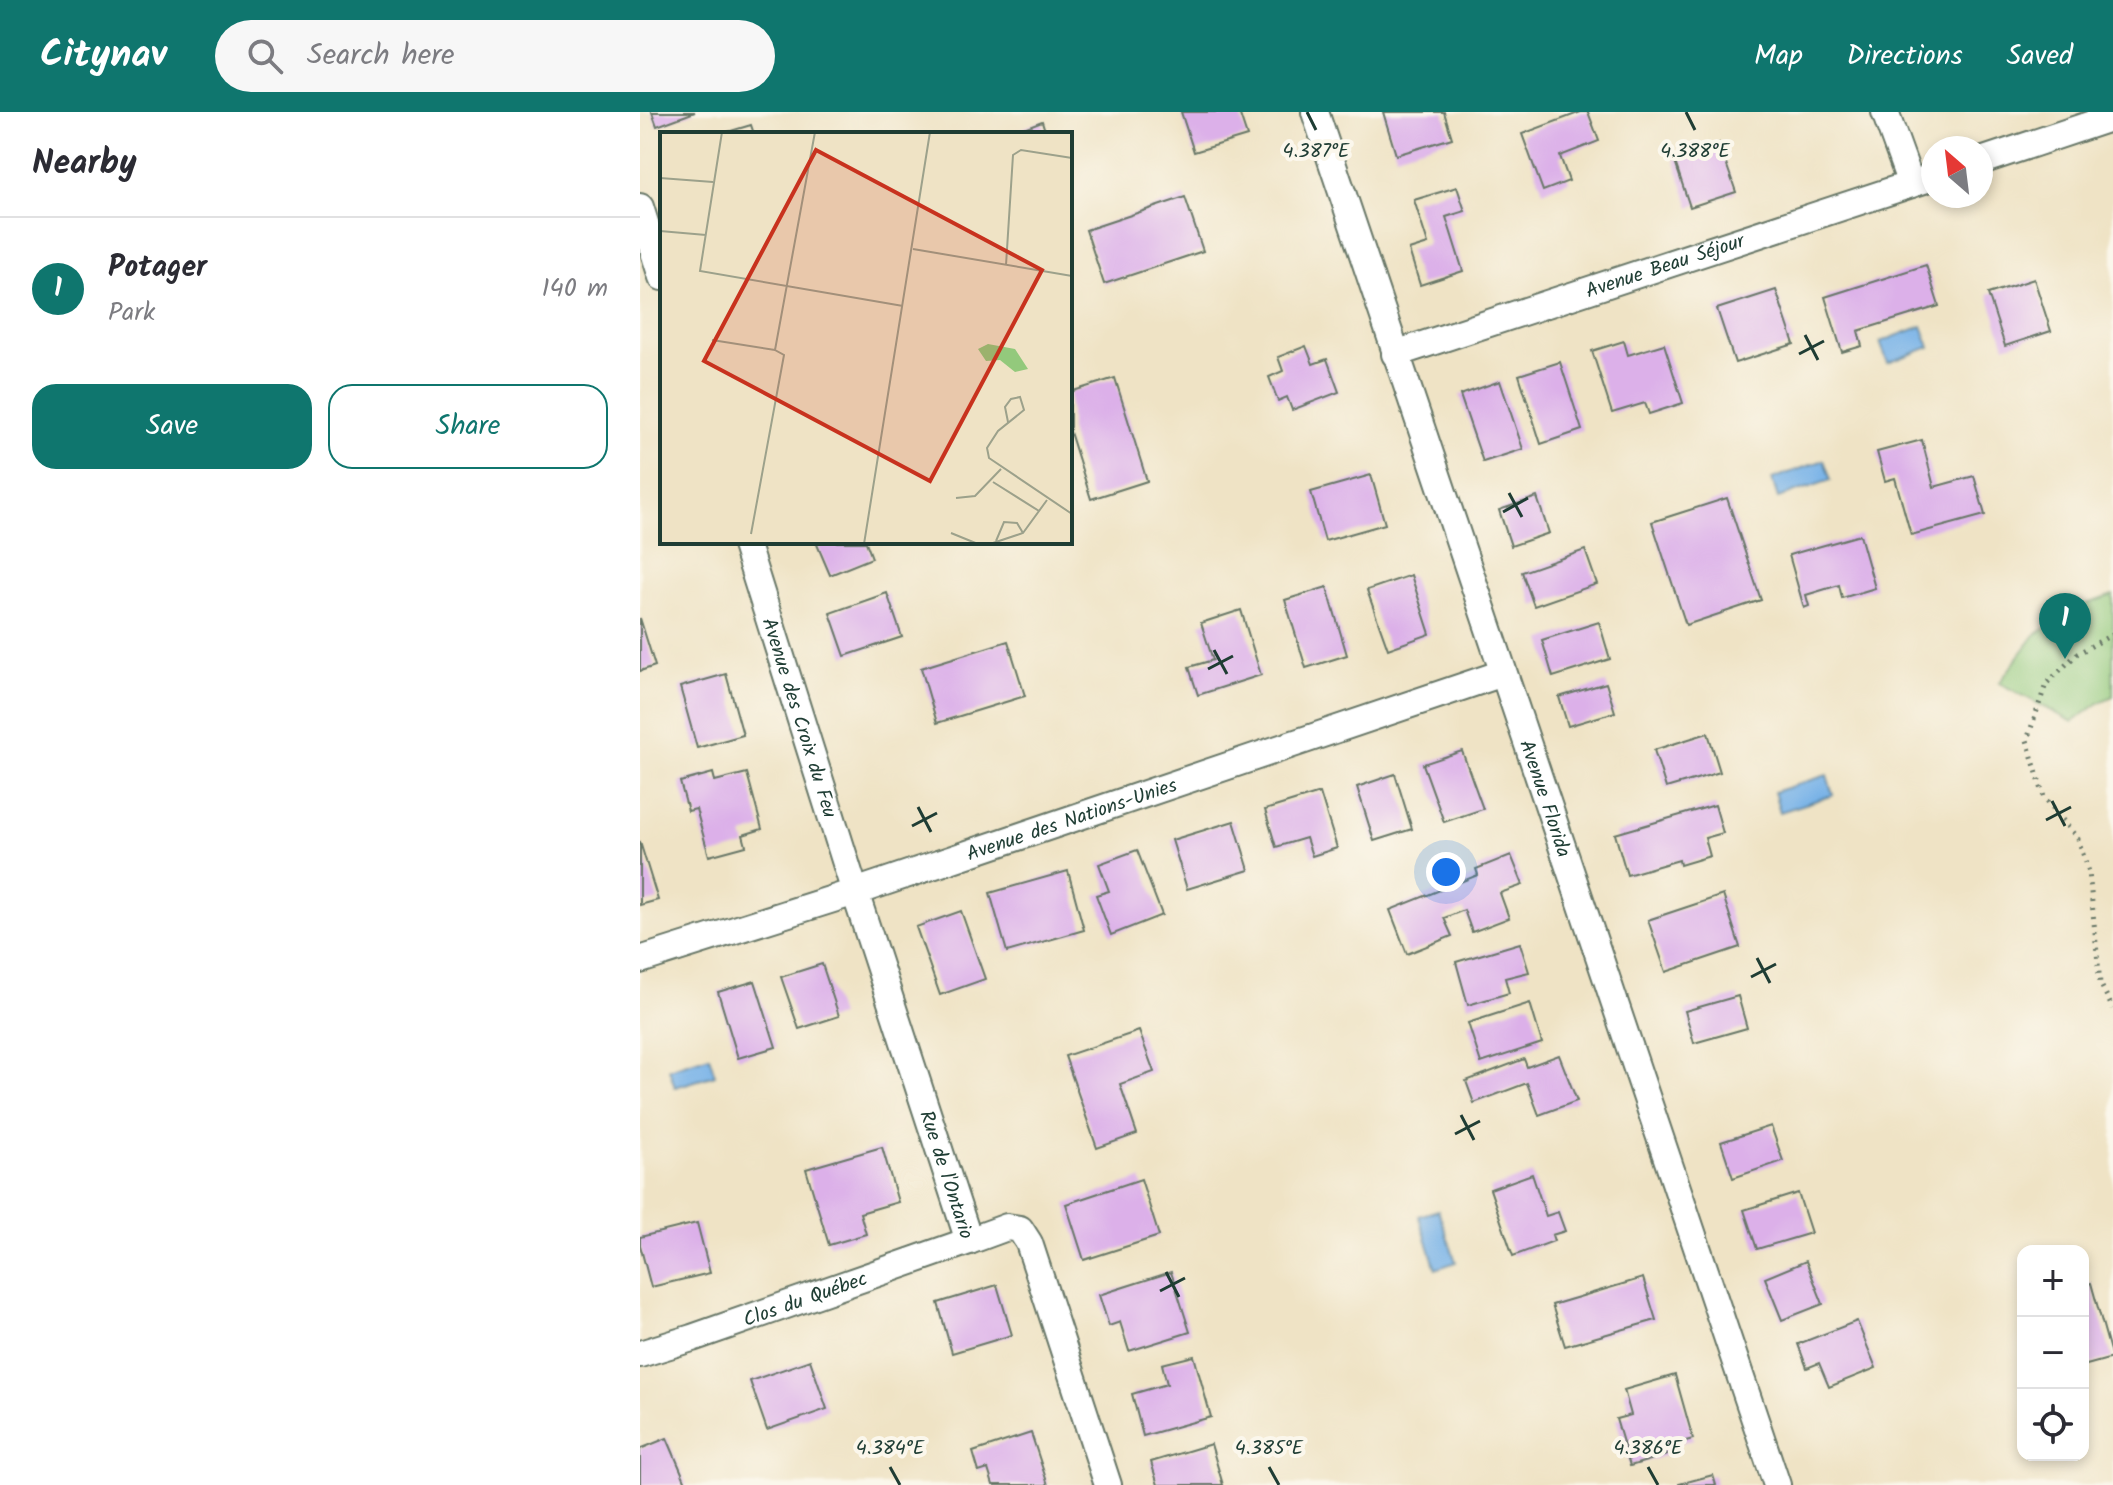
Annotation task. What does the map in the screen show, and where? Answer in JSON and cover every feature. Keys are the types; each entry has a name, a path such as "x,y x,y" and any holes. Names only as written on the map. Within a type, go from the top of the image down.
{"street":[{"name":"Avenue Florida","path":"1315,112 1777,1485"},
{"path":"1885,112 1921,178"},
{"path":"1993,157 2113,117"},
{"name":"Avenue Beau Séjour","path":"1395,354 1921,180"},
{"path":"640,207 660,271"},
{"name":"Avenue des Croix du Feu","path":"746,544 855,892"},
{"name":"Avenue des Nations-Unies","path":"640,960 855,892 1503,673"},
{"name":"Rue de l'Ontario","path":"855,892 969,1241 1007,1227 1020,1229 1029,1243 1108,1485"},
{"name":"Clos du Québec","path":"640,1354 969,1241"}],"path":[{"path":"2113,634 2077,654 2046,684 2027,740 2044,797 2078,839 2089,872 2100,983 2113,1009"}],"green space":[{"path":"2113,595 2113,696 2073,722 1999,683 2035,635 2078,607"}],"water":[{"path":"1922,326 1930,347 1888,363 1880,342"},
{"path":"1824,460 1831,480 1778,498 1772,479"},
{"path":"1827,775 1833,795 1780,812 1774,792"},
{"path":"709,1056 715,1075 675,1087 669,1069"},
{"path":"1438,1210 1456,1262 1436,1269 1419,1216"}],"building":[{"path":"652,112 695,112 657,126"},
{"path":"1181,112 1239,112 1247,136 1194,152"},
{"path":"1383,112 1444,112 1452,138 1396,155"},
{"path":"1588,112 1599,141 1560,156 1569,181 1543,191 1522,134"},
{"path":"1042,121 1045,132 1013,132"},
{"path":"751,125 753,132 727,132"},
{"path":"1719,143 1736,192 1690,207 1674,159"},
{"path":"1457,187 1465,211 1446,217 1463,271 1420,285 1409,250 1428,244 1414,200"},
{"path":"1185,197 1203,251 1104,284 1086,230"},
{"path":"1926,265 1939,306 1858,331 1862,346 1842,352 1825,297"},
{"path":"2034,279 2051,331 2005,346 1988,294"},
{"path":"1776,290 1794,344 1735,363 1717,309"},
{"path":"1624,341 1628,355 1664,344 1683,403 1649,414 1645,403 1612,413 1592,351"},
{"path":"1306,346 1313,364 1327,359 1339,392 1292,410 1287,397 1278,401 1269,377 1283,371 1278,357"},
{"path":"1560,362 1582,430 1541,444 1519,375"},
{"path":"1115,378 1147,481 1091,499 1072,438 1072,391"},
{"path":"1500,381 1523,449 1483,462 1460,395"},
{"path":"1922,440 1934,487 1974,476 1985,515 1911,535 1895,478 1885,481 1877,452"},
{"path":"1371,475 1385,524 1325,541 1311,492"},
{"path":"1537,497 1549,533 1511,546 1499,510"},
{"path":"1727,498 1761,600 1686,625 1652,522"},
{"path":"1860,535 1875,588 1842,598 1839,585 1806,595 1809,606 1804,608 1789,555"},
{"path":"817,544 867,544 872,558 830,575"},
{"path":"1585,550 1597,584 1534,606 1522,572"},
{"path":"1411,575 1430,634 1388,649 1367,590"},
{"path":"1327,587 1347,655 1306,668 1285,600"},
{"path":"887,593 902,637 845,656 830,613"},
{"path":"1241,610 1261,675 1198,695 1189,667 1213,660 1201,623"},
{"path":"640,618 655,666 640,671"},
{"path":"1599,622 1610,659 1553,677 1542,640"},
{"path":"1008,641 1025,696 937,723 921,668"},
{"path":"726,674 743,735 697,748 680,687"},
{"path":"1606,683 1615,712 1568,726 1559,697"},
{"path":"1708,733 1720,772 1666,788 1654,750"},
{"path":"1462,751 1483,809 1444,822 1423,764"},
{"path":"713,773 715,781 747,773 762,829 743,835 746,846 709,856 696,809 688,811 680,782"},
{"path":"1395,774 1412,829 1374,841 1357,787"},
{"path":"1320,793 1337,848 1312,856 1306,838 1276,847 1265,810"},
{"path":"1715,805 1723,833 1705,838 1710,856 1680,865 1679,860 1627,875 1615,834"},
{"path":"1234,821 1249,870 1187,889 1172,840"},
{"path":"640,842 658,900 640,905"},
{"path":"1137,850 1162,915 1111,935 1096,895 1109,891 1099,864"},
{"path":"1511,855 1523,885 1500,893 1509,918 1472,932 1464,910 1444,918 1452,936 1407,954 1390,910 1478,875 1476,869"},
{"path":"1068,871 1084,930 1007,952 990,893"},
{"path":"1723,895 1740,947 1666,972 1648,920"},
{"path":"961,911 985,979 940,995 916,927"},
{"path":"1520,943 1529,972 1505,978 1509,993 1468,1005 1456,962"},
{"path":"822,964 839,1016 799,1029 781,977"},
{"path":"755,981 776,1047 738,1058 718,992"},
{"path":"1738,996 1747,1028 1694,1043 1685,1011"},
{"path":"1530,1003 1542,1043 1481,1063 1468,1023"},
{"path":"1139,1031 1154,1072 1120,1084 1137,1134 1097,1148 1065,1056"},
{"path":"1559,1055 1577,1101 1539,1115 1527,1083 1474,1103 1466,1081 1524,1059 1527,1067"},
{"path":"1771,1126 1783,1161 1733,1178 1721,1142"},
{"path":"882,1147 898,1202 860,1213 866,1234 829,1245 806,1169"},
{"path":"1532,1174 1546,1216 1558,1212 1565,1231 1552,1235 1554,1241 1513,1256 1490,1189"},
{"path":"1141,1179 1159,1236 1084,1260 1066,1204"},
{"path":"1798,1193 1811,1233 1757,1249 1744,1210"},
{"path":"697,1223 710,1273 651,1287 640,1237"},
{"path":"1806,1261 1823,1304 1782,1320 1765,1278"},
{"path":"1171,1272 1190,1332 1129,1351 1120,1322 1109,1326 1099,1295"},
{"path":"1643,1278 1656,1320 1565,1346 1552,1305"},
{"path":"2089,1284 2112,1358 2089,1364 2089,1317"},
{"path":"997,1285 1012,1335 952,1353 938,1303"},
{"path":"1857,1321 1876,1368 1829,1387 1819,1363 1807,1368 1798,1344"},
{"path":"1194,1356 1211,1417 1143,1436 1132,1394 1167,1384 1162,1364"},
{"path":"810,1360 827,1409 767,1430 750,1381"},
{"path":"1675,1375 1693,1439 1664,1447 1667,1455 1630,1466 1616,1419 1631,1415 1624,1390"},
{"path":"1031,1433 1048,1485 993,1485 988,1469 979,1472 973,1452"},
{"path":"667,1438 687,1485 640,1485 640,1449"},
{"path":"1211,1444 1223,1485 1158,1485 1151,1462"},
{"path":"1713,1475 1716,1485 1679,1485 1679,1484"}],"place":[{"name":"Potager","path":"2065,659"}]}
